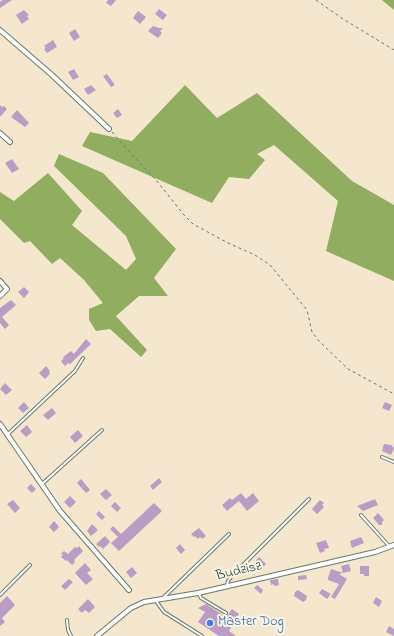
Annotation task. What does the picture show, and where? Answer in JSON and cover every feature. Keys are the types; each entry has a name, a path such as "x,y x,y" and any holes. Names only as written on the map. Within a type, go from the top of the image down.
{"street":[{"path":"0,30 52,75 108,129"},
{"path":"0,133 10,142"},
{"path":"0,281 7,289 0,296"},
{"path":"0,424 60,511 129,590"},
{"name":"Budzisz","path":"98,636 131,608 144,602 198,592 375,552 392,546"}],"lane":[{"path":"8,434 75,371 83,358"},
{"path":"42,484 102,430"},
{"path":"382,456 394,462"},
{"path":"228,585 228,581 232,576 309,499"},
{"path":"361,515 392,546"},
{"path":"162,598 229,534"},
{"path":"0,595 30,565"},
{"path":"198,592 201,598 226,613"},
{"path":"155,600 164,612 202,636"},
{"path":"67,620 68,630 71,636"}],"path":[{"path":"316,0 342,19 394,50"},
{"path":"108,129 115,134 193,224 212,235 255,255 270,266 307,310 312,332 318,340 348,368 394,394"}],"green space":[{"path":"382,0 394,0 394,10"},
{"path":"185,85 217,118 257,93 352,181 394,205 394,281 326,251 338,201 274,145 257,154 265,160 249,179 229,177 212,203 82,146 90,132 132,141"},
{"path":"59,154 103,173 176,249 154,278 168,296 139,296 116,316 147,350 141,357 110,329 96,331 89,320 89,309 103,303 84,280 60,258 52,264 30,241 24,243 0,219 0,192 14,201 48,173 82,211 72,225 126,270 136,259 126,236 54,166"}],"building":[{"path":"3,0 12,0 0,8 0,2"},
{"path":"108,0 116,0 111,6 106,3"},
{"path":"159,9 167,15 163,20 155,14"},
{"path":"24,10 29,15 27,16 29,19 22,24 16,15"},
{"path":"138,11 146,17 140,24 133,18"},
{"path":"153,26 163,28 160,31 162,33 158,38 148,31"},
{"path":"75,29 80,37 74,41 69,33"},
{"path":"53,40 57,47 47,53 44,46"},
{"path":"74,69 79,77 73,80 68,72"},
{"path":"107,74 115,85 111,87 103,76"},
{"path":"91,85 96,90 88,95 84,89"},
{"path":"0,105 7,109 0,117"},
{"path":"118,109 122,115 117,118 113,113"},
{"path":"17,110 29,123 25,127 11,117"},
{"path":"12,159 19,169 12,173 5,163"},
{"path":"24,287 29,292 24,298 18,292"},
{"path":"11,300 16,305 2,317 9,325 5,329 0,323 0,308"},
{"path":"86,339 91,344 70,364 68,363 65,366 61,361 64,358 63,357 71,351 74,354"},
{"path":"46,366 50,371 50,374 45,379 39,373"},
{"path":"5,383 12,390 6,395 0,389"},
{"path":"24,402 29,408 23,413 18,408"},
{"path":"385,402 392,405 389,411 382,408"},
{"path":"52,408 56,413 48,420 43,415"},
{"path":"27,425 32,432 26,437 20,431"},
{"path":"78,430 83,436 75,443 70,437"},
{"path":"384,444 391,445 394,448 391,455 382,451"},
{"path":"159,478 162,482 153,490 150,486"},
{"path":"81,479 90,490 86,493 77,483"},
{"path":"31,484 36,489 32,493 27,488"},
{"path":"106,489 112,495 106,500 100,494"},
{"path":"241,493 246,499 253,493 259,501 247,511 239,501 227,511 222,505 230,498 232,500"},
{"path":"70,496 76,502 70,508 64,502"},
{"path":"375,499 378,505 363,511 357,506"},
{"path":"13,500 20,508 15,513 7,504"},
{"path":"320,500 324,503 322,505 324,507 317,514 312,509"},
{"path":"115,502 121,508 117,512 111,506"},
{"path":"154,503 162,511 119,551 111,543 118,537 110,529 113,526 121,534"},
{"path":"99,511 105,517 102,520 96,514"},
{"path":"378,513 384,520 382,525 379,525 373,518"},
{"path":"54,521 59,527 54,532 49,527"},
{"path":"92,524 98,530 91,536 87,531"},
{"path":"199,528 206,536 202,539 200,537 198,539 191,534"},
{"path":"105,536 110,542 103,549 96,544"},
{"path":"361,537 364,543 352,548 350,541"},
{"path":"326,540 329,548 324,549 325,551 320,553 316,543"},
{"path":"180,544 185,550 181,554 176,548"},
{"path":"79,546 83,551 74,560 75,562 72,565 61,557 63,555 61,554 64,551 68,554 75,547 77,548"},
{"path":"259,557 266,564 261,569 258,566 254,569 251,566"},
{"path":"85,563 91,570 87,573 93,579 86,585 75,573"},
{"path":"349,564 351,571 343,573 341,566"},
{"path":"360,566 369,566 369,576 360,574"},
{"path":"132,567 137,573 131,578 126,572"},
{"path":"331,569 343,573 339,574 347,579 335,599 331,597 339,584 328,580 328,578"},
{"path":"306,575 307,579 298,580 298,576"},
{"path":"69,579 73,582 65,590 61,586"},
{"path":"278,579 279,585 271,585 270,580"},
{"path":"257,585 263,590 261,594 254,588"},
{"path":"322,589 331,594 327,599 319,593"},
{"path":"298,590 307,596 306,600 303,602 294,596 295,592"},
{"path":"7,596 15,605 2,618 5,622 0,626 0,603"},
{"path":"376,597 382,601 379,607 373,603"},
{"path":"88,599 95,607 89,613 85,610 82,613 78,609"},
{"path":"206,604 226,617 232,609 239,614 229,631 236,636 219,636 198,622 205,612 198,608"},
{"path":"389,626 394,629 394,636 386,632"}],"place":[{"name":"Master Dog","path":"210,623"}]}
